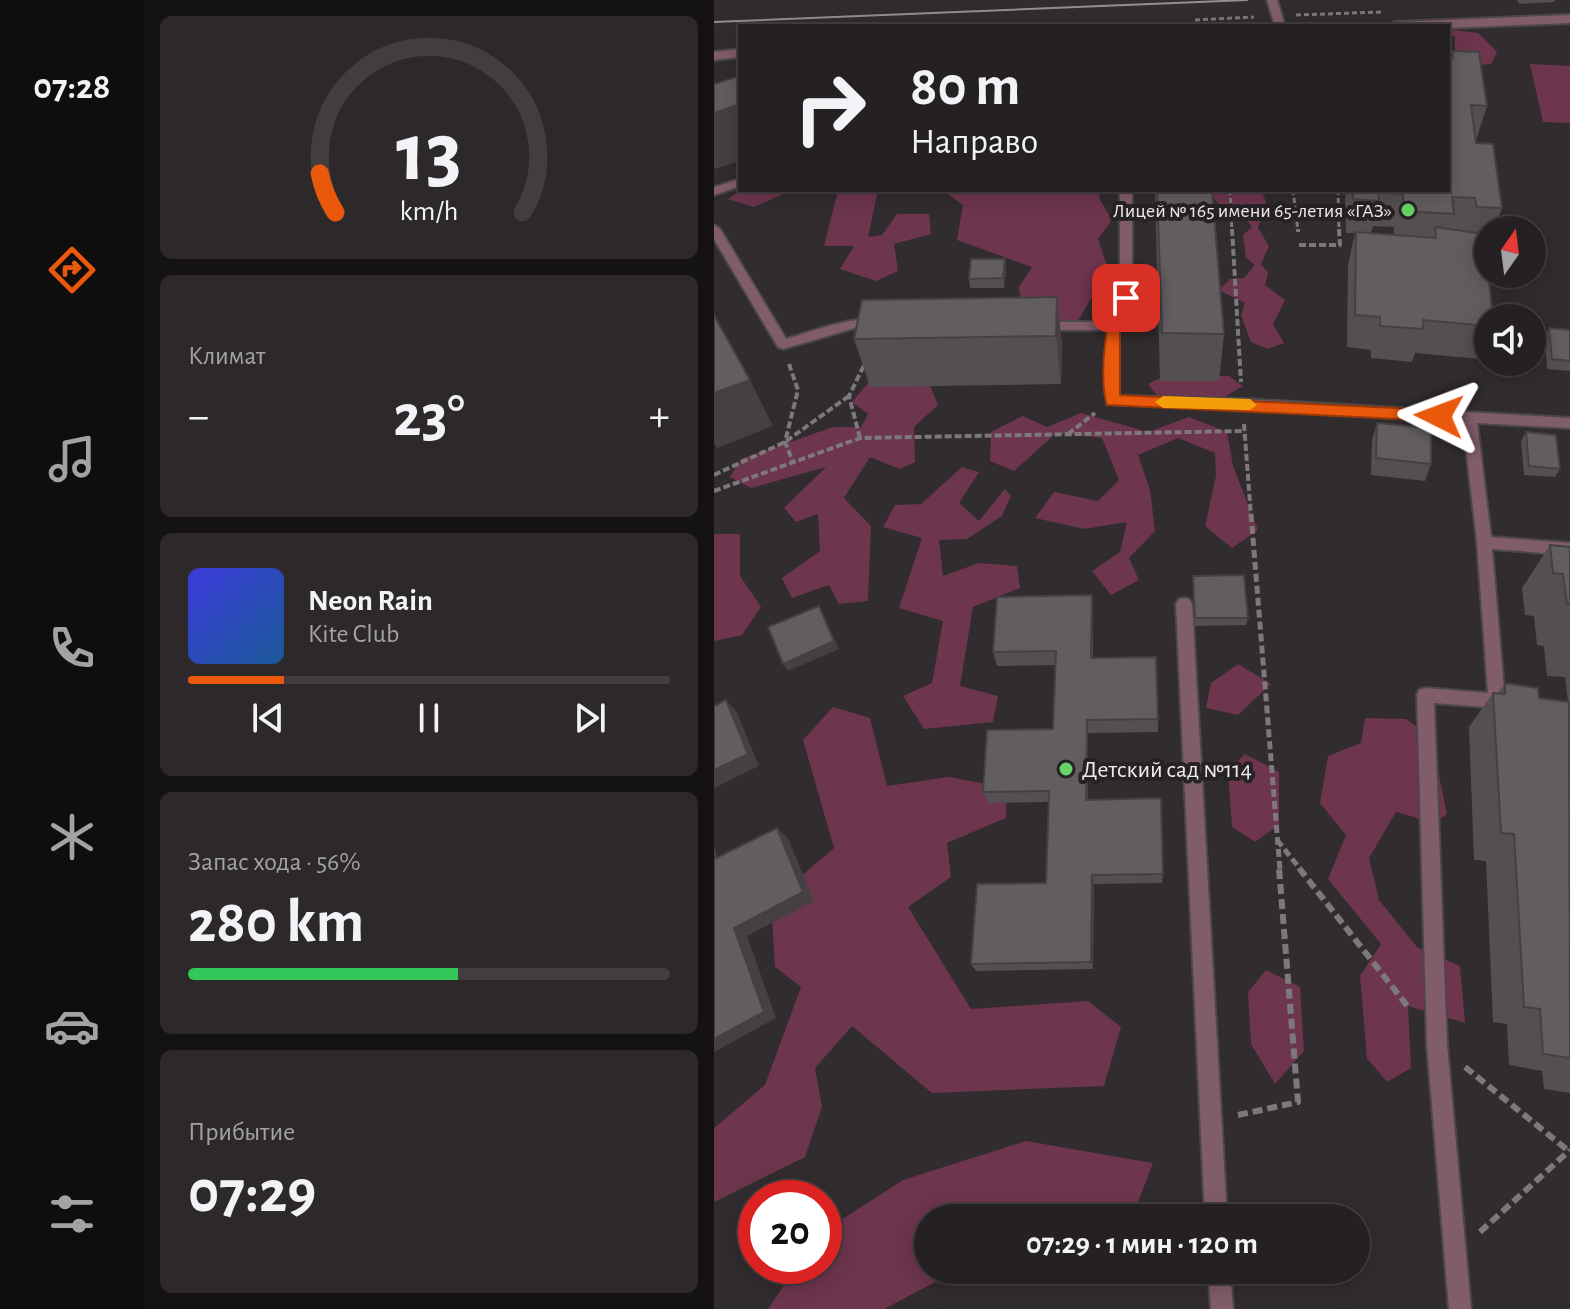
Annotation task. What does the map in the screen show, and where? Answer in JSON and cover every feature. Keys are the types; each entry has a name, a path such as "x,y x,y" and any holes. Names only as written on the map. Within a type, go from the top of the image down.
{"street":[{"path":"1445,24 1570,19"},
{"path":"714,56 738,53"}],"lane":[{"path":"1272,0 1279,24"},
{"path":"714,191 738,183"},
{"path":"1126,192 1126,298 1113,326 1112,401 1242,404 1570,423"},
{"path":"714,229 783,344 855,324 898,324"},
{"path":"1021,326 1113,326"},
{"path":"1460,1309 1437,1045 1425,695 1497,701 1484,542 1469,417"},
{"path":"1484,542 1570,549"},
{"path":"1184,604 1215,1204"},
{"path":"1220,1284 1222,1309"}],"path":[{"path":"1209,1122 1298,1102 1242,404 1230,192"},
{"path":"1293,192 1298,232"},
{"path":"1299,245 1340,245 1338,192"},
{"path":"714,475 785,442 849,396 866,362 868,324"},
{"path":"783,344 798,390 785,442 793,462"},
{"path":"849,396 860,438"},
{"path":"1068,434 1112,401"},
{"path":"714,491 860,438 1245,431"},
{"path":"1277,840 1437,1045 1569,1151 1456,1254"}],"shaded area":[{"path":"1450,32 1478,33 1497,52 1491,64 1463,62 1456,53 1455,37"},
{"path":"1530,64 1570,66 1570,123 1543,122"},
{"path":"738,192 788,192 754,207 728,199"},
{"path":"838,192 878,192 868,237 882,235 897,214 929,214 931,234 894,244 898,271 876,281 840,269 854,246 824,246"},
{"path":"945,192 1100,192 1099,198 1112,220 1098,239 1108,269 1075,326 1021,303 1019,287 1032,267 957,240 963,205"},
{"path":"1215,192 1262,192 1266,202 1258,228 1269,246 1261,264 1268,273 1265,285 1285,300 1273,324 1284,343 1268,349 1251,342 1241,315 1245,303 1219,290 1230,279 1244,278 1255,265 1246,258 1243,235 1252,227 1238,209 1222,207 1210,195"},
{"path":"1165,376 1229,376 1243,386 1223,398 1158,397 1148,384"},
{"path":"868,383 929,383 938,405 914,427 915,462 900,469 870,457 844,498 871,526 868,601 839,604 829,585 792,598 782,578 820,551 818,514 796,522 784,508 826,467 751,488 730,477 741,459 833,427 861,427 868,414 852,402"},
{"path":"1081,413 1148,432 1189,417 1227,432 1233,466 1258,530 1232,548 1205,526 1216,476 1215,453 1178,438 1138,455 1150,490 1155,531 1129,558 1139,580 1111,595 1092,571 1120,552 1127,522 1084,529 1035,518 1054,492 1098,501 1119,480 1102,438 1056,433 1014,471 990,461 991,432 1023,416 1047,427"},
{"path":"962,467 979,472 959,503 979,521 1005,489 1011,496 1002,516 967,539 939,540 943,576 979,563 1017,566 1020,588 973,607 960,686 998,696 993,722 924,729 903,696 932,683 943,621 899,608 922,538 883,527 895,505 921,504"},
{"path":"714,534 740,534 740,576 761,607 742,635 714,641"},
{"path":"1238,664 1271,684 1238,715 1206,708 1211,683"},
{"path":"833,707 870,718 887,786 949,777 1007,788 1006,818 947,843 951,877 908,907 971,1009 1088,1001 1121,1027 1104,1086 932,1093 852,1026 815,1068 822,1107 805,1157 758,1180 738,1180 738,1190 714,1202 714,1128 765,1085 801,987 775,967 771,902 834,848 803,740"},
{"path":"1365,718 1406,719 1431,737 1447,814 1435,823 1396,812 1369,858 1379,900 1417,947 1460,966 1465,1023 1408,1006 1411,1068 1387,1082 1367,1058 1360,976 1381,944 1328,879 1346,835 1320,803 1328,756 1361,743"},
{"path":"1245,754 1279,772 1279,825 1255,842 1232,827 1228,771"},
{"path":"1266,970 1300,987 1304,1051 1275,1084 1251,1044 1248,992"},
{"path":"1026,1141 1153,1163 1137,1204 914,1204 914,1284 931,1284 884,1309 768,1309 785,1284 842,1284 842,1219 903,1180"}],"building":[{"path":"1452,51 1479,52 1487,106 1471,105 1476,143 1493,144 1502,208 1477,207 1475,198 1452,197 1454,214 1404,211 1403,194 1378,192 1450,192 1450,57 1453,58"},
{"path":"738,77 738,105 714,113 714,84"},
{"path":"1157,192 1212,192 1224,334 1162,333"},
{"path":"1353,192 1378,192 1379,201 1353,199"},
{"path":"1435,227 1474,233 1474,288 1490,288 1492,304 1474,304 1474,325 1423,320 1423,329 1380,326 1380,317 1355,315 1356,232 1436,238"},
{"path":"971,259 1005,259 1003,278 969,279"},
{"path":"1057,297 1056,336 854,339 862,300"},
{"path":"714,315 750,380 714,393"},
{"path":"1549,328 1570,330 1570,361 1552,359"},
{"path":"1377,423 1431,428 1431,464 1376,458"},
{"path":"1526,432 1556,435 1560,469 1529,466"},
{"path":"1550,545 1570,547 1570,604 1567,604 1563,574 1553,573"},
{"path":"1244,575 1248,618 1195,618 1193,576"},
{"path":"1092,595 1091,658 1156,657 1158,719 1087,720 1086,800 1161,798 1163,874 1092,875 1091,962 971,964 977,884 1046,883 1049,791 983,792 987,730 1053,729 1056,651 993,652 997,597"},
{"path":"819,606 834,641 783,664 768,627"},
{"path":"1505,683 1538,688 1539,698 1569,702 1570,1058 1543,1054 1540,1009 1524,1007 1514,834 1501,833 1493,693 1505,694"},
{"path":"726,700 748,754 714,770 714,706"},
{"path":"777,828 803,892 734,928 764,1012 714,1039 714,859"}],"tram line":[{"path":"714,22 1247,0"}],"slow traffic":[{"path":"1163,402 1250,405"}],"place":[{"name":"Лицей № 165 имени 65-летия «ГАЗ»","path":"1408,210"},
{"name":"Детский сад №114","path":"1066,769"}],"route":[{"path":"1126,298 1113,326 1112,401 1242,404 1439,416"}]}
